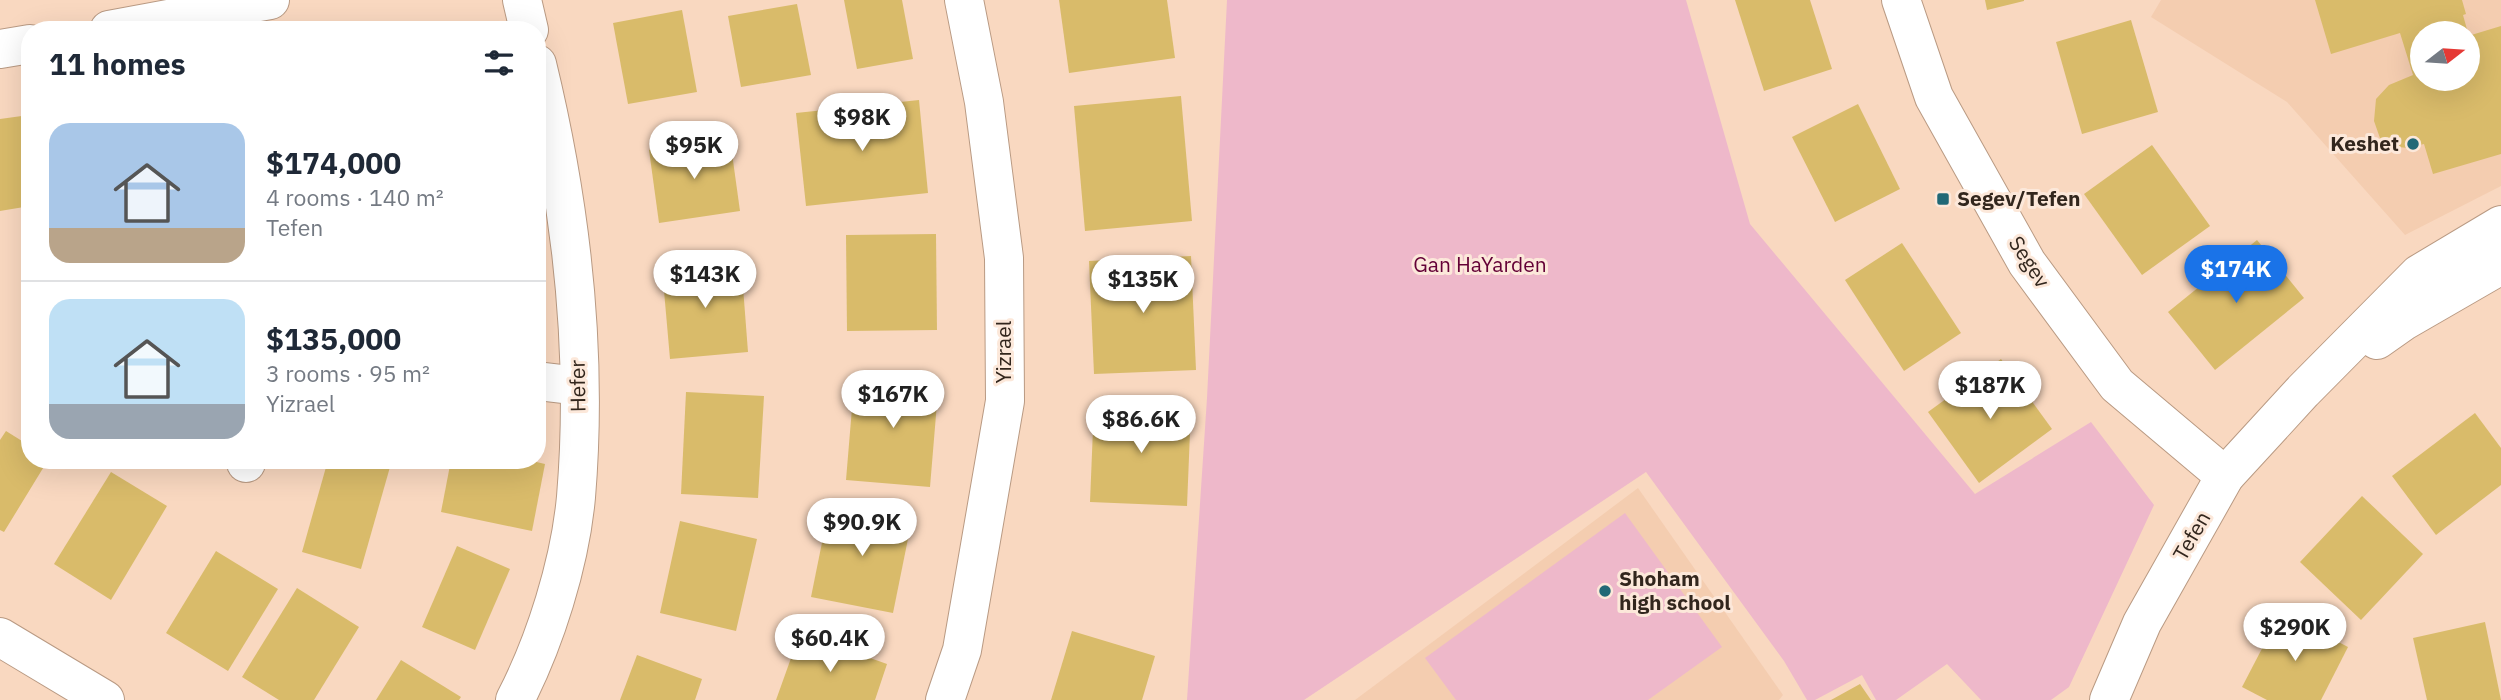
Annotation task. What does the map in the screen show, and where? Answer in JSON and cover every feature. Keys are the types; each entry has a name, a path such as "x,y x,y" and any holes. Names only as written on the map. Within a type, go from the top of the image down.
{"street":[{"path":"157,21 270,0"},
{"path":"522,0 527,21"},
{"name":"Yizrael","path":"946,700 962,650 1004,401 1004,258 984,102 964,0"},
{"name":"Segev","path":"1901,0 1934,97 2027,263 2117,385 2225,476"},
{"path":"0,50 21,46"},
{"name":"Hefer","path":"515,700 534,663 561,577 576,499 579,386 574,286 546,103"},
{"name":"Tefen","path":"2109,700 2142,623 2225,476 2303,391 2419,274 2501,225"},
{"name":"Tefen","path":"2303,391 2404,321 2501,265"},
{"path":"546,382 579,386"},
{"path":"0,637 105,700"}],"shaded area":[{"name":"Keshet","path":"2161,0 2501,0 2501,186 2405,235 2287,102 2151,17"},
{"name":"Shoham high school","path":"1638,488 1783,695 1779,700 1355,700"}],"green space":[{"name":"Gan HaYarden","path":"1227,0 1686,0 1750,224 1975,494 2091,422 2154,505 2069,687 2051,700 1981,700 1947,664 1896,700 1876,700 1862,675 1815,700 1807,700 1784,661 1646,472 1304,700 1187,700 1207,398"},
{"name":"Shoham high school","path":"1625,513 1722,647 1648,700 1456,700 1425,658"}],"building":[{"path":"844,0 902,0 913,59 857,69"},
{"path":"1059,0 1167,0 1175,58 1069,73"},
{"path":"1735,0 1810,0 1832,69 1764,91"},
{"path":"1985,0 2024,0 2024,1 1987,10"},
{"path":"2315,0 2462,0 2466,14 2463,15 2465,21 2410,21 2410,65 2400,33 2331,54"},
{"path":"797,4 811,75 741,87 728,16"},
{"path":"682,10 697,92 628,104 613,23"},
{"path":"2131,20 2158,112 2082,134 2056,42"},
{"path":"2501,26 2501,154 2433,174 2424,144 2407,148 2391,146 2381,141 2374,121 2376,99 2389,85 2410,76 2410,91 2480,91 2480,32"},
{"path":"1181,96 1192,221 1085,231 1074,106"},
{"path":"919,100 928,193 806,206 796,113"},
{"path":"1858,104 1900,189 1835,222 1792,137"},
{"path":"21,116 21,208 0,211 0,119"},
{"path":"730,139 740,211 659,223 649,150"},
{"path":"2152,145 2210,226 2142,275 2084,194"},
{"path":"936,234 937,330 847,331 846,235"},
{"path":"2257,240 2304,298 2215,370 2168,312"},
{"path":"1902,243 1961,333 1904,371 1845,280"},
{"path":"1191,256 1196,370 1094,374 1089,261"},
{"path":"741,261 748,352 670,359 662,268"},
{"path":"2001,359 2052,429 1979,483 1928,412"},
{"path":"855,372 939,379 930,487 846,480"},
{"path":"686,392 764,396 758,498 681,494"},
{"path":"1094,404 1191,408 1187,506 1090,502"},
{"path":"2475,413 2501,448 2501,485 2436,535 2392,476"},
{"path":"6,431 21,440 21,469 42,469 4,532 0,530 0,440"},
{"path":"325,469 389,469 361,569 302,552"},
{"path":"449,469 544,469 532,531 441,512"},
{"path":"111,472 167,506 111,600 54,564"},
{"path":"2362,496 2423,554 2361,620 2300,562"},
{"path":"830,503 912,519 893,613 811,597"},
{"path":"680,521 757,539 736,631 660,613"},
{"path":"457,546 510,569 475,650 422,627"},
{"path":"216,551 278,589 228,671 166,633"},
{"path":"297,588 359,627 314,700 279,700 242,677"},
{"path":"2281,612 2348,647 2321,700 2267,700 2242,687"},
{"path":"2485,622 2501,700 2427,700 2413,638"},
{"path":"1072,631 1155,656 1142,700 1051,700"},
{"path":"800,633 887,664 875,700 776,700"},
{"path":"637,655 702,679 695,700 620,700"},
{"path":"401,660 461,697 459,700 376,700"},
{"path":"1860,684 1871,700 1831,700"}],"place":[{"name":"Keshet","path":"2413,144"},
{"name":"Segev/Tefen","path":"1943,199"},
{"name":"Shoham high school","path":"1605,591"}]}
